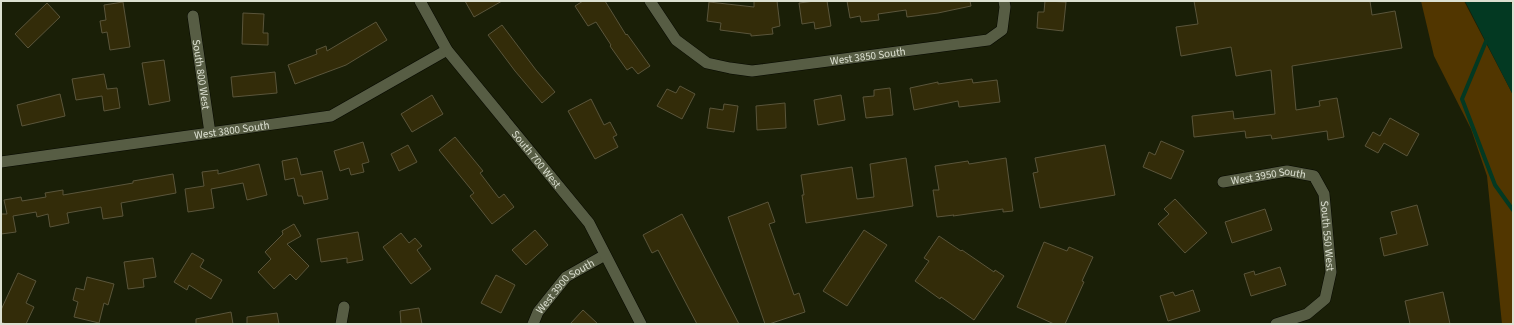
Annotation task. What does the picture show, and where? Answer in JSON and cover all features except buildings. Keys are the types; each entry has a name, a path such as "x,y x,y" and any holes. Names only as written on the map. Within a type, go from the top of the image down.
{"street":[{"name":"South 700 West","path":"420,1 447,50 589,223 641,324"},
{"name":"West 3850 South","path":"650,1 676,40 707,63 752,71 988,40 1002,30 1005,4"},
{"name":"South 800 West","path":"192,16 210,133"},
{"name":"West 3800 South","path":"1,162 330,116 447,50"},
{"name":"West 3950 South","path":"1223,182 1287,171 1314,176"},
{"name":"South 550 West","path":"1276,324 1307,314 1325,299 1331,272 1324,194 1314,176"},
{"name":"West 3900 South","path":"533,324 538,312 566,277 605,255"},
{"path":"342,324 344,307"}],"shaded area":[{"path":"1421,1 1464,1 1513,95 1513,324 1502,324 1487,176 1471,129 1434,56"},
{"path":"1465,1 1510,1 1513,6 1513,95"}],"waterway":[{"path":"1487,39 1462,99 1495,185 1513,210"}]}
